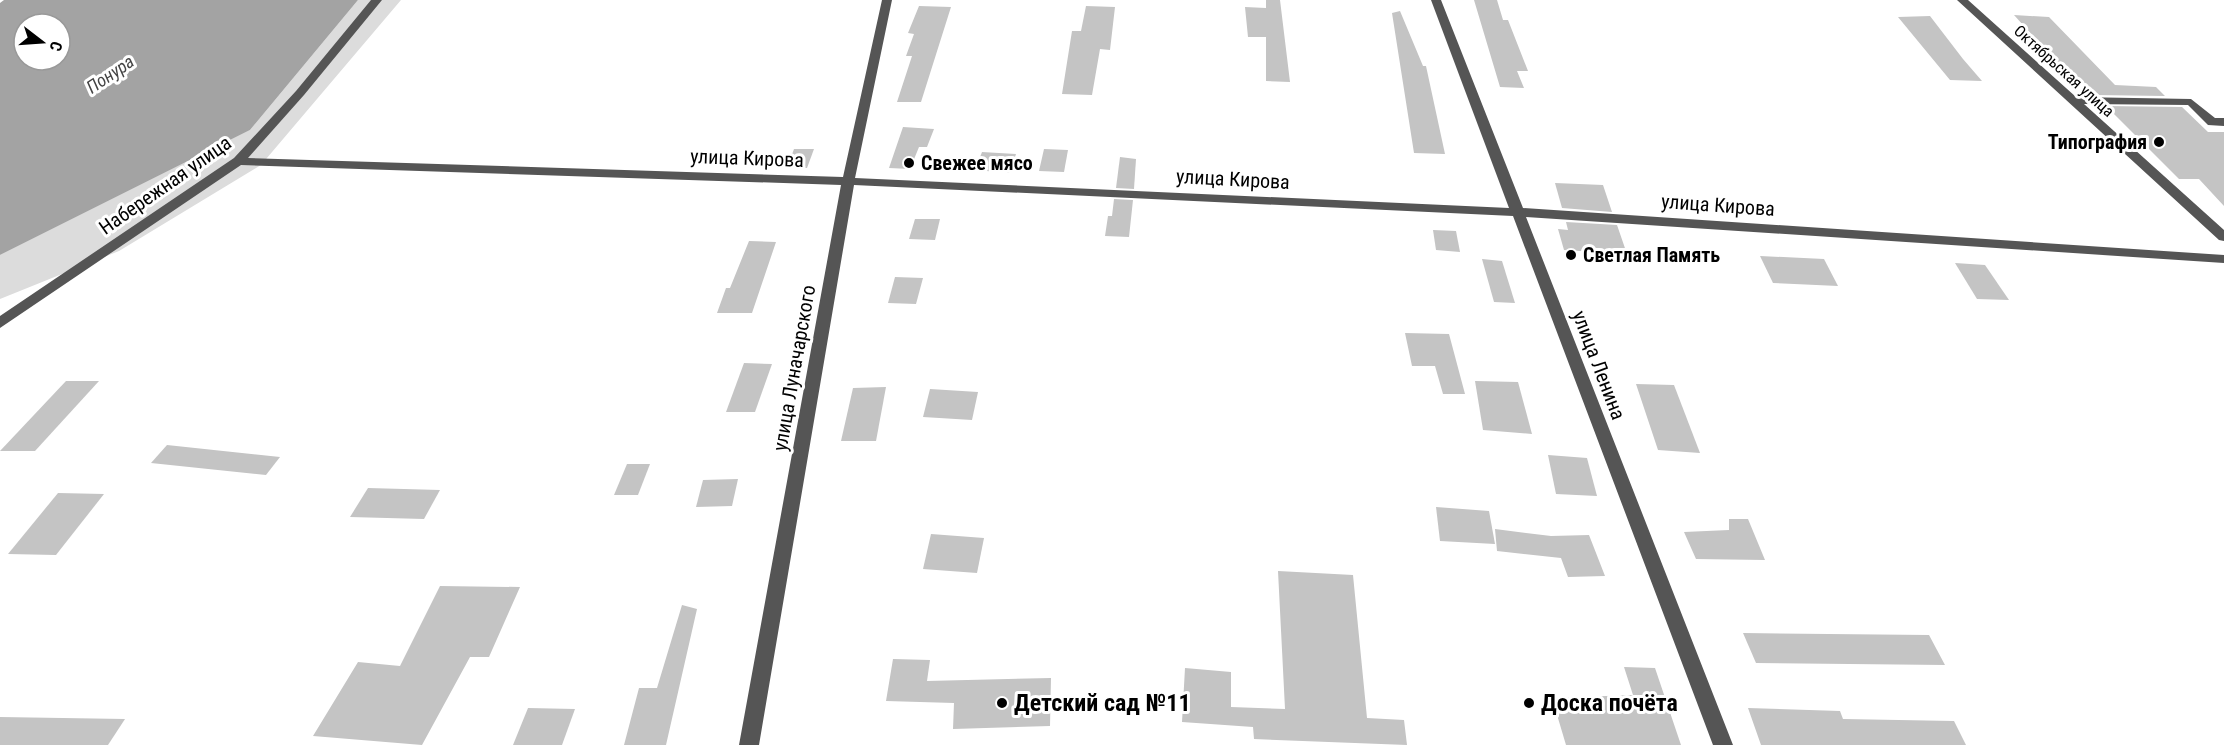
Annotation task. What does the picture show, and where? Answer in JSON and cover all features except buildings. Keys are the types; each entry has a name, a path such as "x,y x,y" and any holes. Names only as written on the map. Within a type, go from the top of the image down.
{"street":[{"name":"Набережная улица","path":"0,323 238,161 300,93 377,0"},
{"name":"улица Луначарского","path":"749,745 848,181 887,0"},
{"name":"улица Ленина","path":"1436,0 1723,745"},
{"name":"Октябрьская улица","path":"1962,0 2224,237"},
{"path":"2071,100 2191,102 2212,122 2224,123"},
{"name":"улица Кирова","path":"238,161 848,181 1518,212 2224,259"}],"shaded area":[{"path":"358,0 401,0 261,165 119,251 0,299 0,255 250,130"}],"water":[{"name":"Понура","path":"4,0 358,0 250,130 0,255 0,3"}],"place":[{"name":"Типография","path":"2159,142"},
{"name":"Свежее мясо","path":"909,163"},
{"name":"Светлая Память","path":"1571,255"},
{"name":"Детский сад №11","path":"1002,703"},
{"name":"Доска почёта","path":"1529,703"}]}
